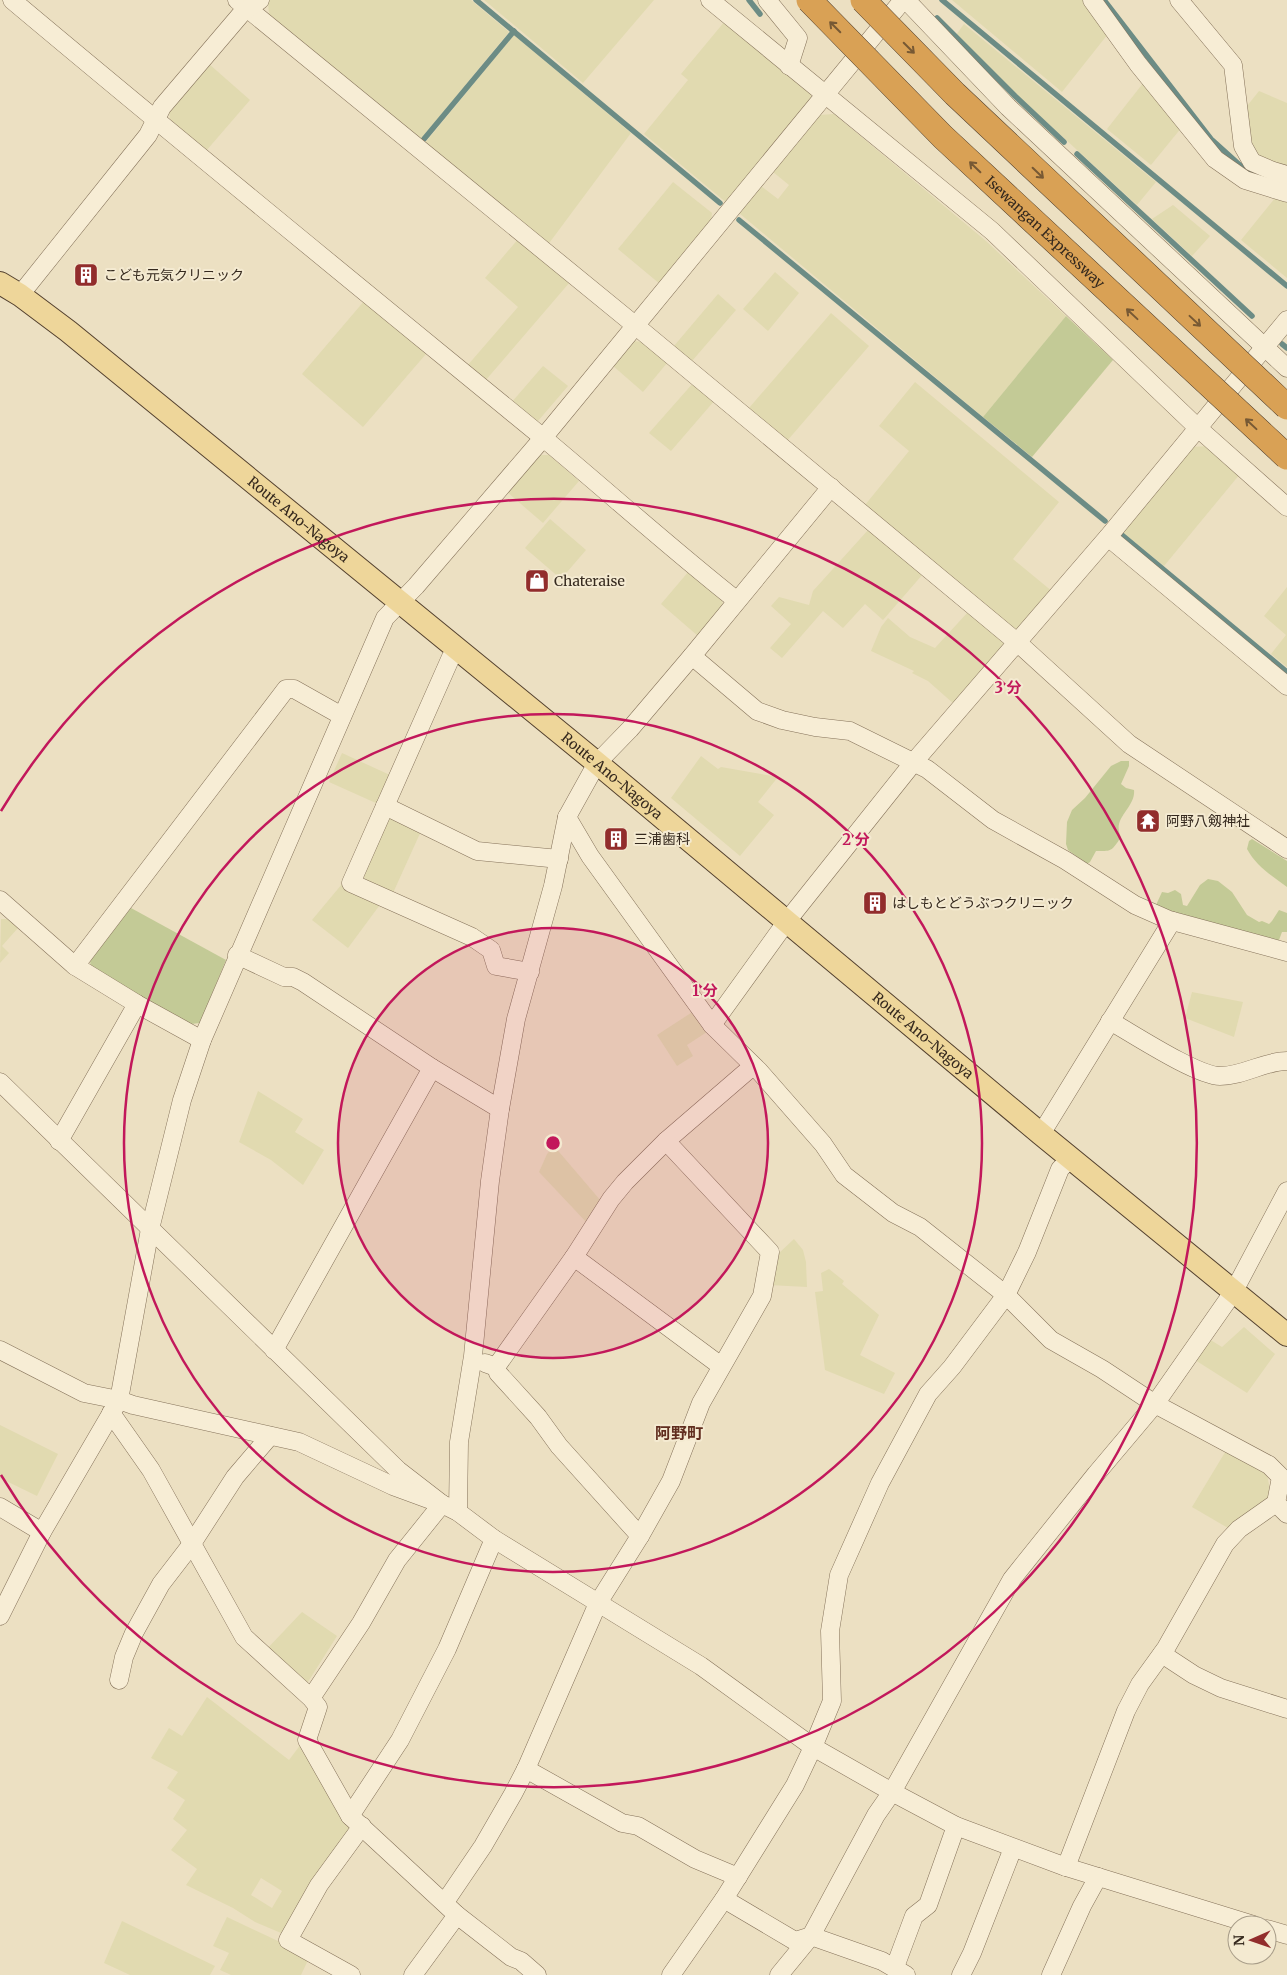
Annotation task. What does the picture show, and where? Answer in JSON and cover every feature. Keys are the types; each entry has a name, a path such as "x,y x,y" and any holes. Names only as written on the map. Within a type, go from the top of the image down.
{"highway":[{"name":"Isewangan Expressway","path":"809,0 943,137 1287,457"},
{"path":"863,0 956,94 1287,407"}],"main road":[{"name":"Route Ano-Nagoya","path":"0,283 20,295 68,331 597,763 1041,1134 1287,1335"}],"street":[{"path":"12,0 155,121 543,438 686,560 736,600"},
{"path":"710,0 788,66 826,94 992,231 1198,428 1287,508"},
{"path":"767,0 798,38 788,66"},
{"path":"0,1616 42,1532 115,1406 150,1229 182,1100 202,1040 237,955 385,618 416,586 543,438 905,0 1008,107 1287,368"},
{"path":"1092,0 1138,64 1215,159 1245,180 1287,193"},
{"path":"1179,0 1233,65 1243,146 1252,162 1287,175"},
{"path":"20,295 148,134 162,107 242,13 248,3 1018,643 1129,744 1287,849"},
{"path":"712,1025 787,921 913,762 1108,537 1287,320"},
{"path":"458,1512 459,1442 473,1359 490,1181 500,1109 516,1019 530,972 567,817 597,763 630,729 692,656 736,600 831,487"},
{"path":"1108,537 1287,686"},
{"path":"458,650 451,657 351,883 472,938 491,950 496,966 530,972"},
{"path":"692,656 758,711 782,720 807,726 850,731 927,769 993,820 1065,860 1134,905 1172,921 1287,952"},
{"path":"76,966 286,689 294,689 342,716"},
{"path":"385,806 477,851 558,859"},
{"path":"567,817 590,856 712,1025 753,1066 823,1144 844,1175 893,1213 920,1227 1006,1295 1051,1340 1102,1369 1155,1404 1269,1465 1281,1477 1281,1508 1238,1529 1225,1544 1162,1654 1140,1684 1126,1711 1066,1867"},
{"path":"1,903 76,966 137,1004 202,1040"},
{"path":"1041,1134 1172,921"},
{"path":"237,955 284,977 293,976 432,1068 500,1109"},
{"path":"59,1141 137,1004"},
{"path":"1110,1021 1200,1071 1218,1076 1239,1074 1275,1061 1287,1061"},
{"path":"496,1367 574,1257 611,1199 625,1182 666,1141 753,1066"},
{"path":"274,1350 432,1068"},
{"path":"0,1082 398,1470 442,1504"},
{"path":"445,1902 483,1846 526,1769 598,1603 640,1536 671,1480 701,1402 762,1296 770,1252 666,1141"},
{"path":"671,1975 738,1877 795,1785 813,1747 832,1701 830,1631 840,1575 880,1482 928,1394 952,1367 1006,1295 1027,1252 1060,1170 1071,1158"},
{"path":"779,1975 811,1936 876,1815 892,1792 1012,1579 1155,1404 1234,1291 1287,1191"},
{"path":"574,1257 721,1366"},
{"path":"0,1350 115,1406 133,1406 300,1442 393,1486 442,1504 458,1512 494,1539 700,1666 813,1747 956,1826 1066,1867 1227,1917"},
{"path":"473,1359 496,1367"},
{"path":"496,1367 498,1373 538,1417 559,1446 640,1536"},
{"path":"115,1406 244,1637 318,1706 307,1740 356,1821 457,1915 510,1957 521,1961 537,1975"},
{"path":"120,1680 124,1657 134,1633 160,1584 191,1545 236,1477 270,1436"},
{"path":"311,1698 361,1623 396,1560 442,1504"},
{"path":"0,1507 42,1532"},
{"path":"351,1975 288,1940 356,1821 422,1698 447,1649 494,1539"},
{"path":"1162,1654 1194,1675 1221,1688 1287,1709"},
{"path":"526,1769 622,1823 638,1826 695,1860 738,1877"},
{"path":"724,1899 795,1941 811,1936 901,1971 914,1916 928,1905 956,1826"},
{"path":"961,1975 972,1953 1012,1848"},
{"path":"1051,1975 1082,1906 1098,1877"},
{"path":"413,1975 457,1915"}],"shaded area":[{"path":"270,0 471,0 509,32 420,140 269,14 268,3"},
{"path":"484,0 654,0 583,83"},
{"path":"952,0 1084,0 1108,34 1062,92"},
{"path":"725,21 811,92 811,101 728,204 644,134 688,80 681,74"},
{"path":"964,24 1156,182 1137,205 1016,94 956,35"},
{"path":"514,35 631,133 547,246 424,144"},
{"path":"209,64 250,100 206,151 170,119 169,111"},
{"path":"1144,82 1182,127 1151,165 1107,129"},
{"path":"1259,91 1287,103 1287,167 1267,161 1255,152 1250,144 1243,111"},
{"path":"834,114 986,241 1066,316 983,417 739,213 761,186 778,199 789,185 773,172 819,115"},
{"path":"673,182 712,213 711,221 660,284 618,249"},
{"path":"1275,198 1287,200 1287,278 1241,240"},
{"path":"1173,205 1210,236 1192,256 1152,219"},
{"path":"519,238 570,282 485,381 467,366 518,307 485,278"},
{"path":"775,272 799,293 768,331 743,309"},
{"path":"718,294 736,310 692,361 674,346"},
{"path":"365,300 426,354 363,427 302,374"},
{"path":"831,313 869,346 787,441 749,408"},
{"path":"633,341 642,342 667,363 643,392 612,365"},
{"path":"543,366 568,386 538,421 533,422 511,403"},
{"path":"694,382 715,400 671,451 649,433"},
{"path":"915,382 1059,502 1013,559 1053,592 1023,628 1014,629 865,505 909,451 879,426"},
{"path":"1210,446 1240,474 1164,566 1121,531 1190,447"},
{"path":"538,455 549,455 579,481 543,523 507,492"},
{"path":"550,519 586,550 561,579 525,548"},
{"path":"869,529 923,574 883,620 865,604 843,628 823,611 782,658 770,648 791,624 771,606 779,597 809,605 813,591"},
{"path":"689,571 722,598 723,607 698,636 661,604"},
{"path":"1287,587 1287,667 1271,654 1286,635 1264,616"},
{"path":"968,612 1003,641 1004,649 954,704 928,681 912,673 914,671 871,651 881,627 888,618 910,637 935,648"},
{"path":"342,753 390,775 378,804 329,782"},
{"path":"701,756 718,769 721,767 778,777 758,802 774,815 740,856 671,798"},
{"path":"396,818 422,829 393,893 365,880 362,871 386,820"},
{"path":"342,884 382,902 348,948 312,920"},
{"path":"1,919 8,919 18,928 2,946 9,953 0,963"},
{"path":"1192,992 1243,1002 1234,1037 1185,1018"},
{"path":"697,1009 710,1030 687,1045 693,1056 677,1066 657,1035"},
{"path":"258,1091 303,1119 295,1132 324,1150 303,1185 271,1160 239,1142"},
{"path":"554,1146 601,1201 588,1224 539,1172 547,1154"},
{"path":"794,1239 803,1250 806,1262 807,1287 769,1285 777,1255"},
{"path":"829,1269 844,1281 842,1284 879,1315 860,1355 895,1373 884,1394 825,1370 815,1292 823,1291 821,1273"},
{"path":"1244,1327 1275,1354 1247,1393 1195,1360 1209,1339 1222,1347"},
{"path":"0,1425 58,1454 37,1496 0,1478"},
{"path":"1227,1449 1266,1470 1271,1494 1266,1501 1228,1528 1192,1507"},
{"path":"302,1612 337,1636 306,1685 265,1651"},
{"path":"207,1697 289,1760 301,1744 356,1827 286,1932 281,1933 255,1922 233,1908 186,1885 197,1869 171,1850 187,1830 173,1819 185,1800 167,1788 178,1772 151,1758 169,1728 182,1736","holes":["261,1878 282,1891 272,1908 251,1895"]},
{"path":"227,1917 310,1956 301,1975 231,1975 220,1970 229,1953 213,1946"},
{"path":"122,1921 215,1966 210,1975 130,1975 104,1963"}],"green space":[{"path":"1066,316 1113,360 1032,457 983,417"},
{"path":"1121,761 1129,761 1129,766 1121,784 1126,788 1134,790 1134,796 1119,824 1121,837 1111,850 1096,851 1087,864 1068,850 1066,844 1067,822 1072,810 1085,798 1111,766"},
{"path":"1252,839 1287,861 1287,887 1255,861 1247,849 1249,841"},
{"path":"1208,879 1218,881 1232,892 1247,915 1259,922 1262,921 1269,924 1279,910 1287,913 1287,932 1282,932 1279,940 1276,942 1156,905 1162,892 1168,893 1175,890 1181,894 1183,905 1187,906 1200,885"},
{"path":"131,908 226,960 200,1023 191,1024 91,969 90,960"}],"waterway":[{"path":"476,0 720,203"},
{"path":"749,0 760,14"},
{"path":"942,0 1287,286"},
{"path":"1104,0 1211,139 1242,167 1268,179"},
{"path":"937,18 1064,142"},
{"path":"424,139 514,31"},
{"path":"1077,154 1252,316"},
{"path":"739,220 1105,521"},
{"path":"1282,344 1287,348"},
{"path":"1122,535 1287,672"}],"place":[{"name":"こども元気クリニック","path":"86,275"},
{"name":"Chateraise","path":"537,581"},
{"name":"阿野八剱神社","path":"1148,821"},
{"name":"三浦歯科","path":"616,839"},
{"name":"はしもとどうぶつクリニック","path":"875,903"}],"district":[{"name":"阿野町","path":"679,1433"}]}
